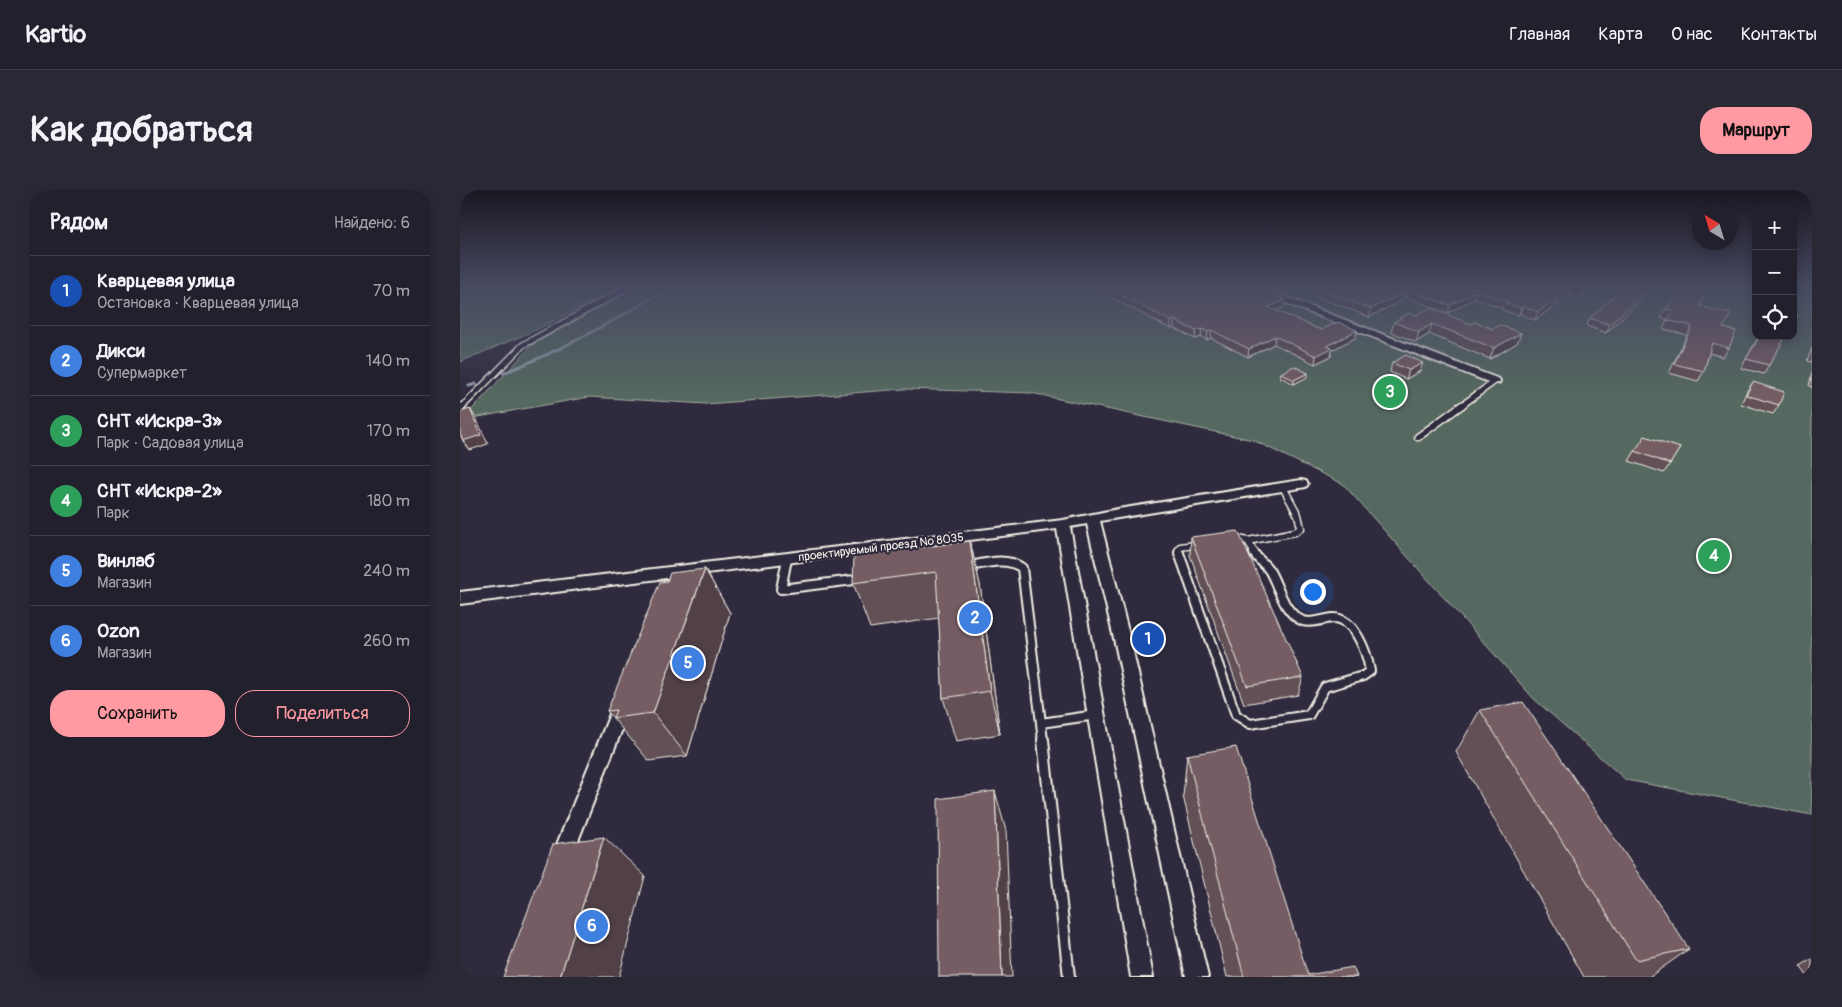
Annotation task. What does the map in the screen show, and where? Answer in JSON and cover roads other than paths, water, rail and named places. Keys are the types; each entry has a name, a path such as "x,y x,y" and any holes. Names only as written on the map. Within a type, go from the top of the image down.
{"street":[{"path":"1349,325 1495,382"},
{"name":"проектируемый проезд № 8035","path":"460,598 672,581 787,558 1063,524 1118,513 1301,484"},
{"path":"1093,519 1123,643 1197,977"},
{"path":"1063,524 1142,977"},
{"path":"555,875 629,690"}],"lane":[{"path":"460,408 523,345 560,325"},
{"path":"1418,437 1495,382"},
{"path":"1225,540 1234,538 1248,541 1295,532 1301,528 1298,515 1283,487"},
{"path":"1207,543 1180,547 1178,551 1236,715 1250,724 1309,715 1324,687 1363,676 1370,671 1369,663 1353,628 1347,621 1339,618 1300,620 1292,614 1269,569 1258,558 1248,541"},
{"path":"787,558 781,589 866,579"},
{"path":"961,567 1007,562 1019,565 1022,568 1069,977"},
{"path":"1041,723 1096,715"}],"waterway":[{"path":"503,373 568,345 606,325"},
{"path":"469,386 476,384"}],"place":[{"name":"СНТ «Искра-3»","path":"1390,392"},
{"name":"СНТ «Искра-2»","path":"1714,556"},
{"name":"Дикси","path":"975,618"},
{"name":"Кварцевая улица","path":"1148,639"},
{"name":"Винлаб","path":"688,663"},
{"name":"Ozon","path":"592,926"}]}
